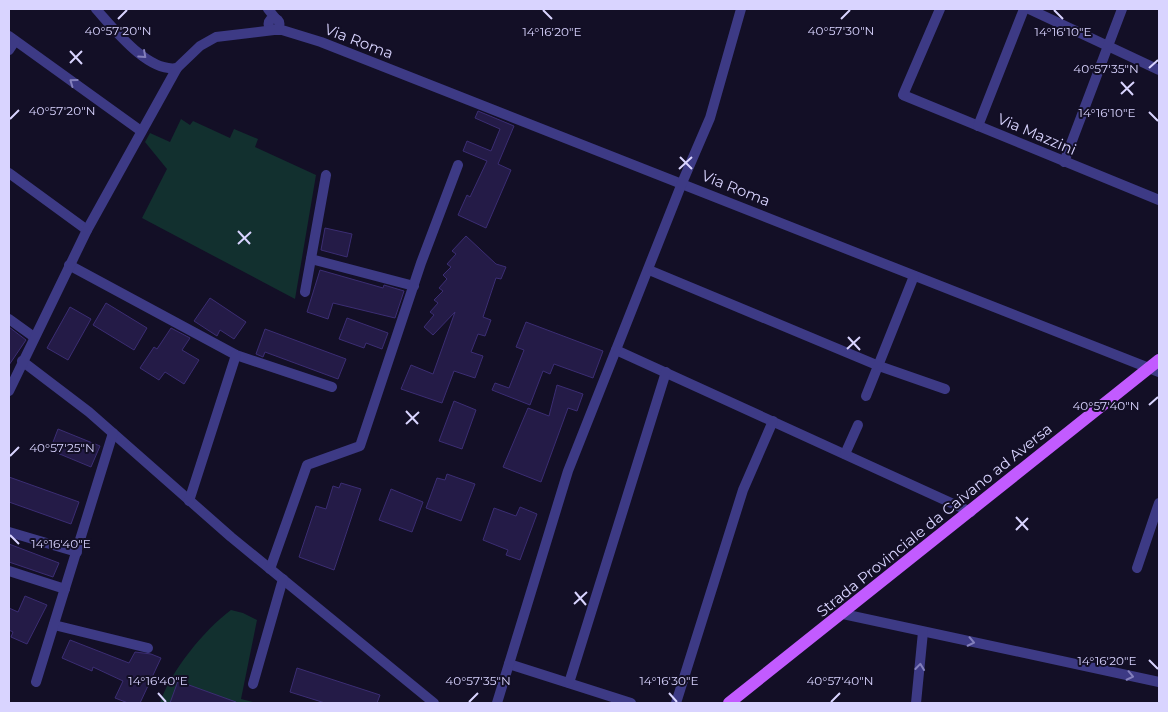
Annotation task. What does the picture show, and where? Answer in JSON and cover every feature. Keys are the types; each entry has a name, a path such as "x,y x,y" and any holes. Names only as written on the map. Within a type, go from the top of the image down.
{"main road":[{"name":"Strada Provinciale da Caivano ad Aversa","path":"729,703 1156,367"}],"street":[{"path":"96,9 153,64 169,69 177,68"},
{"path":"268,9 277,14 268,24 274,30"},
{"path":"497,703 568,471 682,183 710,118 741,9"},
{"name":"Via Mazzini","path":"940,9 903,95 1159,200"},
{"path":"978,126 1024,9"},
{"path":"1029,9 1159,70"},
{"path":"1064,162 1109,48 1122,9"},
{"name":"Via Roma","path":"9,391 69,264 177,68 200,46 216,37 253,31 274,30 282,30 321,42 914,276 1156,367"},
{"path":"9,50 12,38 141,131"},
{"path":"270,569 307,465 360,446 414,286 458,165"},
{"path":"9,173 87,230"},
{"path":"305,292 326,175"},
{"path":"311,259 414,286"},
{"path":"69,264 236,355 332,388"},
{"path":"649,270 879,366 945,389"},
{"path":"866,396 914,276"},
{"path":"9,319 34,337"},
{"path":"616,350 970,512"},
{"path":"189,501 236,355"},
{"path":"22,361 89,412 189,501 434,703"},
{"path":"569,683 666,372"},
{"path":"676,703 742,490 773,421"},
{"path":"845,454 858,425"},
{"path":"36,682 113,433"},
{"path":"1137,568 1159,503"},
{"path":"9,532 77,552"},
{"path":"9,571 65,589"},
{"path":"253,684 283,579"},
{"path":"843,614 1159,682"},
{"path":"54,625 148,648"},
{"path":"916,703 923,632"},
{"path":"509,664 631,703"}],"green space":[{"path":"181,119 190,125 193,121 230,138 234,129 258,139 255,147 316,175 295,299 142,218 167,169 145,142 150,133 170,142"},
{"path":"231,610 243,613 257,620 241,699 257,703 160,703 172,678 189,652"}],"building":[{"path":"478,111 514,126 498,164 511,170 486,228 458,215 467,195 470,197 487,161 463,151 467,141 491,151 500,129 475,118"},
{"path":"325,228 352,234 347,257 321,250"},
{"path":"466,236 496,264 506,267 501,279 496,278 483,317 491,320 485,336 478,334 471,352 483,356 475,378 454,371 442,403 401,389 411,365 433,374 455,312 433,335 424,327 434,315 430,312 438,303 434,300 443,291 439,288 447,279 443,275 451,267 447,264 456,254 452,251"},
{"path":"320,270 383,288 384,285 404,291 395,318 333,303 328,319 307,312"},
{"path":"210,298 246,322 234,339 220,330 217,336 194,321"},
{"path":"106,303 147,328 134,350 93,325"},
{"path":"70,307 91,319 68,360 47,348"},
{"path":"347,318 388,333 382,349 366,343 364,348 339,339"},
{"path":"526,322 603,351 593,378 554,364 550,374 543,371 530,405 492,390 495,383 509,388 524,350 516,347"},
{"path":"9,327 26,340 9,365"},
{"path":"171,328 190,338 182,350 199,360 184,384 165,372 159,380 140,368 154,347 157,349"},
{"path":"265,329 346,359 338,379 265,352 263,357 256,354"},
{"path":"557,385 583,394 577,411 568,408 541,482 503,467 528,408 549,416"},
{"path":"454,401 476,410 462,449 439,441"},
{"path":"58,429 100,446 91,467 50,450"},
{"path":"447,474 475,484 461,521 426,508 437,478 445,480"},
{"path":"9,477 79,502 71,524 9,502"},
{"path":"341,483 361,489 334,570 299,557 316,506 326,509 333,486 339,488"},
{"path":"391,489 423,502 412,532 379,520"},
{"path":"520,507 537,514 520,560 506,555 508,550 483,540 494,508 516,516"},
{"path":"9,544 59,563 53,577 9,562"},
{"path":"25,596 47,605 27,644 11,637 13,632 9,630 9,608 18,612"},
{"path":"70,640 129,663 135,652 151,654 161,658 140,703 128,703 115,698 123,681 93,667 92,671 62,658"},
{"path":"297,668 380,695 377,703 325,703 290,692"},
{"path":"178,681 236,702 236,703 170,703"}]}
